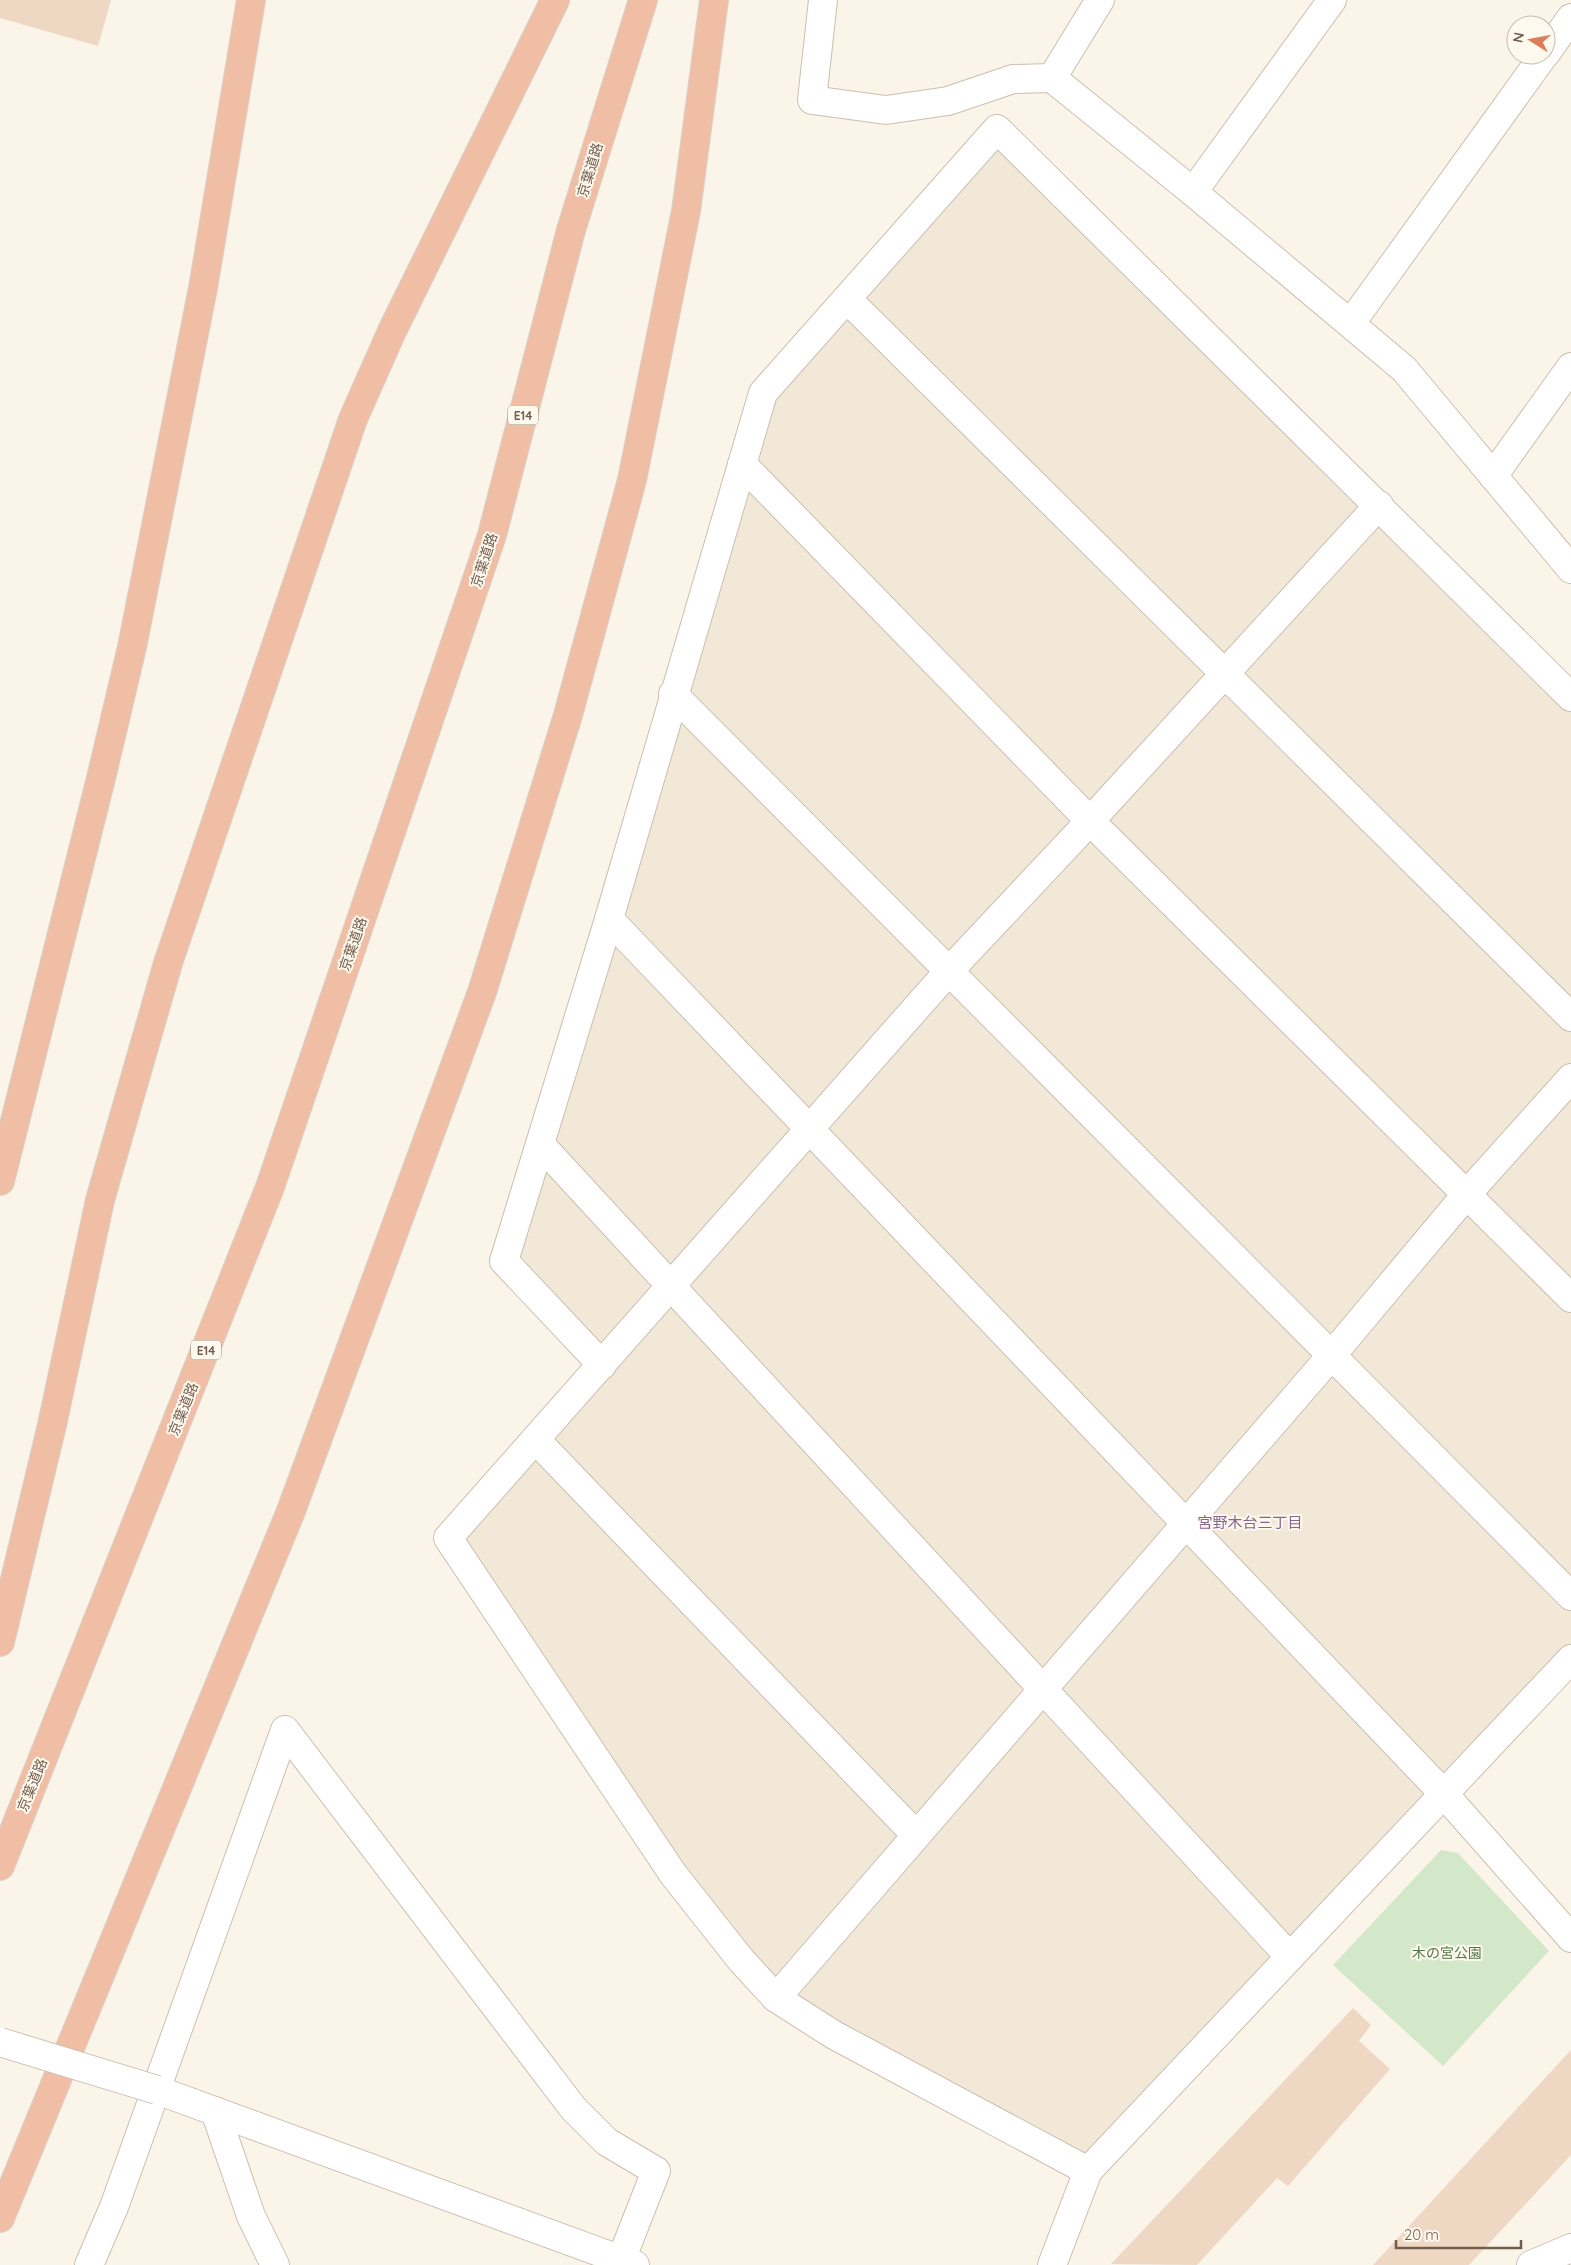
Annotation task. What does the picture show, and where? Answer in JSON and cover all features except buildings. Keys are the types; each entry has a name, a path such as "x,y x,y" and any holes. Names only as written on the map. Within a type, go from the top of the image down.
{"highway":[{"path":"0,1181 132,647 203,288 251,0"},
{"path":"0,1642 52,1425 100,1200 168,963 353,418 392,331 555,0"},
{"name":"京葉道路","path":"0,1866 187,1400 276,1168 492,535 571,230 643,0"},
{"path":"0,2218 292,1511 482,992 568,715 634,470 686,211 714,0"}],"street":[{"path":"823,0 812,100 886,110 948,101 1014,78 1052,78 1193,192 1404,369 1571,569"},
{"path":"1052,78 1100,0"},
{"path":"1193,192 1332,0"},
{"path":"1556,39 1571,18"},
{"path":"1351,323 1537,65"},
{"path":"602,1365 504,1261 609,919 673,694 763,393 997,129 1571,697"},
{"path":"846,299 1571,1017"},
{"path":"1492,476 1571,367"},
{"path":"742,464 1090,821 1571,1298"},
{"path":"1088,2171 834,2035 776,1998 741,1960 673,1874 448,1538 948,972 1090,821 1379,505"},
{"path":"673,694 1571,1596"},
{"path":"609,919 1444,1794 1571,1938"},
{"path":"776,1998 1187,1524 1466,1195 1571,1078"},
{"path":"540,1144 1290,1957"},
{"path":"536,1440 916,1835"},
{"path":"1052,2265 1088,2171 1571,1658"},
{"path":"0,2042 157,2090 628,2262 656,2171 607,2142 573,2108 285,1730 157,2090 114,2207 90,2265"},
{"path":"215,2111 251,2216 275,2265"},
{"path":"1531,2265 1571,2248"}],"shaded area":[{"path":"997,129 1571,698 1571,1659 1088,2171 776,1998 448,1538 605,1366 504,1261 763,393"}],"green space":[{"name":"木の宮公園","path":"1441,1850 1458,1853 1549,1951 1443,2066 1333,1965"}],"district":[{"name":"宮野木台三丁目","path":"1250,1522"}]}
